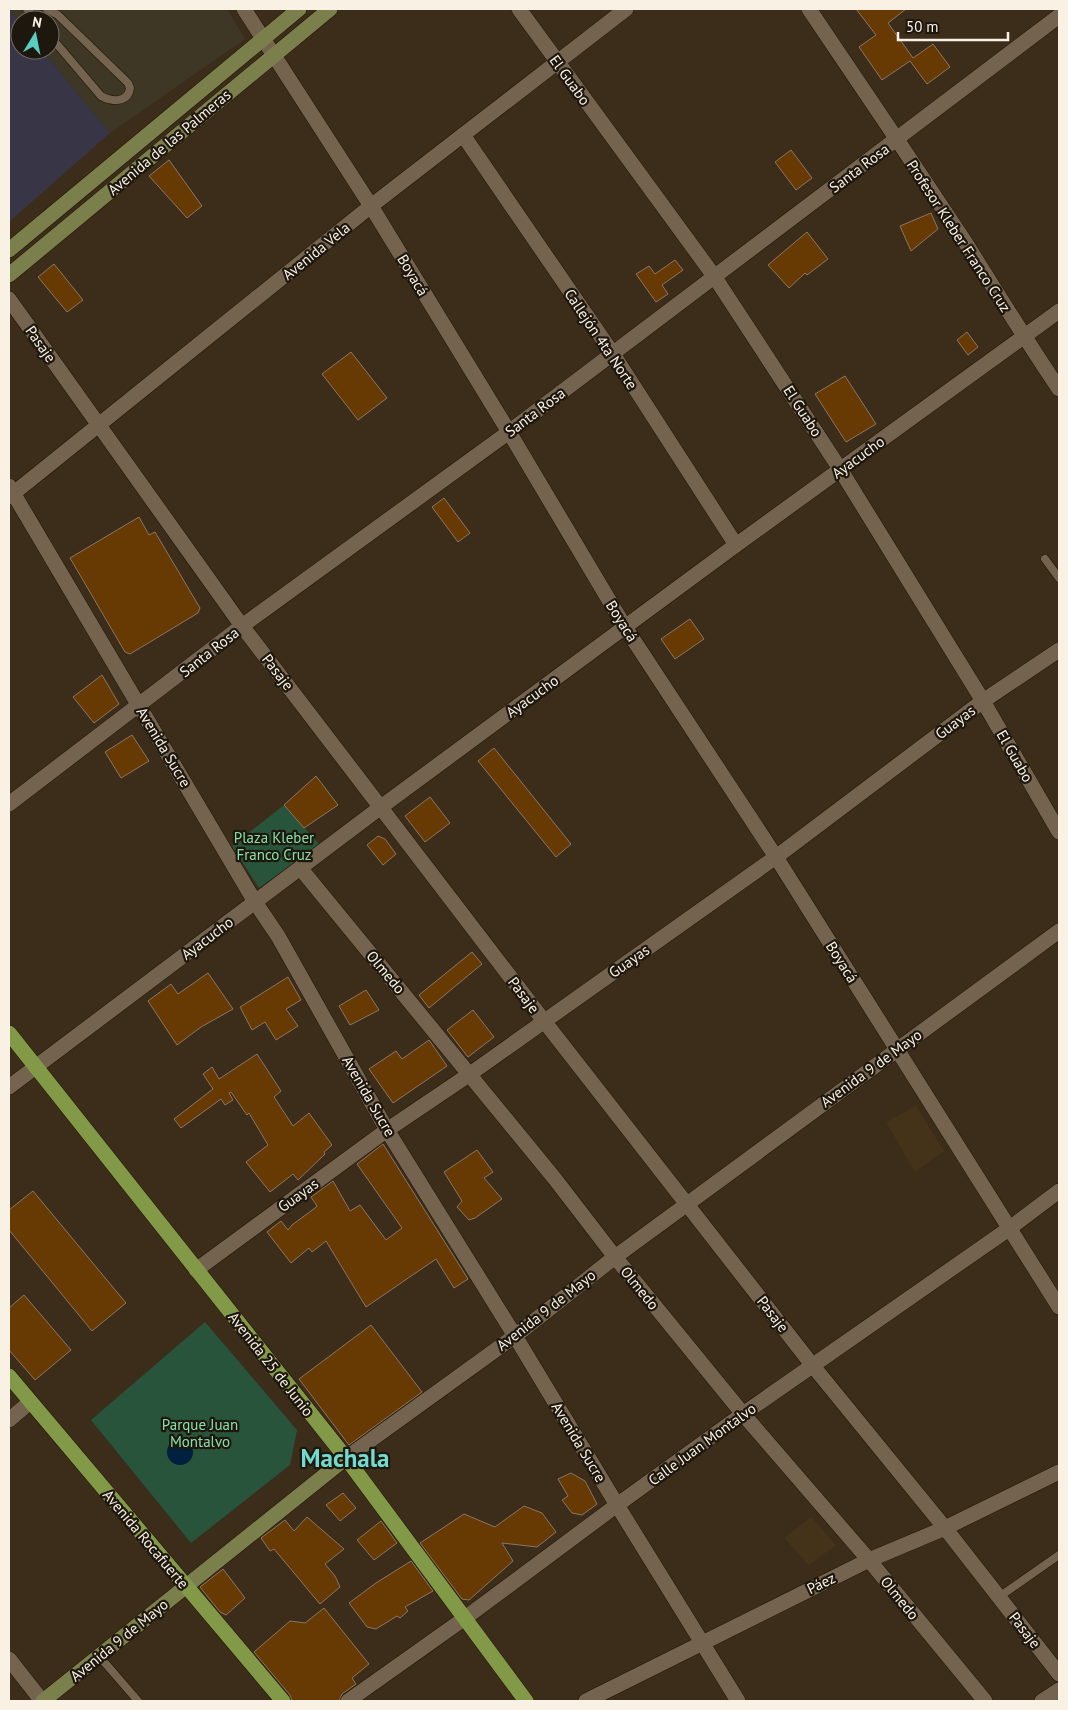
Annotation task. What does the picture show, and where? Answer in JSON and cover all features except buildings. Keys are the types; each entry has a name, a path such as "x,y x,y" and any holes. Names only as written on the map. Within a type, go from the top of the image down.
{"main road":[{"name":"Avenida de las Palmeras","path":"9,250 300,9"},
{"name":"Avenida de las Palmeras","path":"9,275 330,9"},
{"name":"Avenida 25 de Junio","path":"9,1033 346,1458 526,1701"},
{"name":"Avenida Rocafuerte","path":"9,1376 283,1701"},
{"name":"Avenida 9 de Mayo","path":"42,1701 346,1458"}],"street":[{"name":"Boyacá","path":"244,9 371,206 625,627 776,857 1059,1307"},
{"name":"El Guabo","path":"519,9 714,276 840,470 983,701 1059,832"},
{"name":"Avenida Vela","path":"10,492 98,426 371,206 626,9"},
{"name":"Profesor Kleber Franco Cruz","path":"809,9 897,139 968,247 1024,338 1059,388"},
{"name":"Santa Rosa","path":"9,804 242,626 613,354 1059,16"},
{"name":"Callejón 4ta Norte","path":"463,135 613,354 736,545"},
{"name":"Pasaje","path":"9,299 242,626 544,1022 813,1366 945,1528 1059,1674"},
{"name":"Ayacucho","path":"9,1087 301,869 380,807 736,545 1059,311"},
{"name":"Avenida Sucre","path":"10,492 255,902 278,936 387,1130 738,1701"},
{"name":"Guayas","path":"196,1270 387,1130 470,1074 776,857 983,701 1059,650"},
{"name":"Olmedo","path":"301,869 555,1178 615,1257 743,1414 869,1560 985,1701"},
{"name":"Avenida 9 de Mayo","path":"346,1458 515,1336 615,1257 1059,931"},
{"name":"Calle Juan Montalvo","path":"348,1701 465,1618 743,1414 1010,1228 1059,1191"},
{"path":"9,1420 30,1402"},
{"name":"Páez","path":"586,1701 701,1642 869,1560 945,1528 1059,1472"},
{"path":"9,1659 42,1701"},
{"path":"1042,1701 1059,1690"}],"lane":[{"path":"60,17 128,83 130,88 127,97 114,101 101,96 60,48"},
{"path":"1046,560 1059,578"},
{"path":"1000,1597 1059,1556"},
{"path":"99,1656 138,1701"}],"shaded area":[{"path":"9,9 227,9 245,39 110,133 50,60 60,60 60,10"},
{"path":"9,9 10,60 50,60 110,133 9,222"},
{"path":"916,1106 944,1151 915,1172 886,1122"},
{"path":"811,1517 836,1545 809,1565 784,1538"}],"green space":[{"name":"Plaza Kleber Franco Cruz","path":"284,805 320,845 259,888 232,846"},
{"name":"Parque Juan Montalvo","path":"205,1322 297,1430 290,1465 191,1543 91,1420"}],"water":[{"path":"180,1439 190,1442 193,1452 190,1462 180,1465 170,1462 167,1452 170,1442"}],"district":[{"name":"Machala","path":"345,1458"}]}
